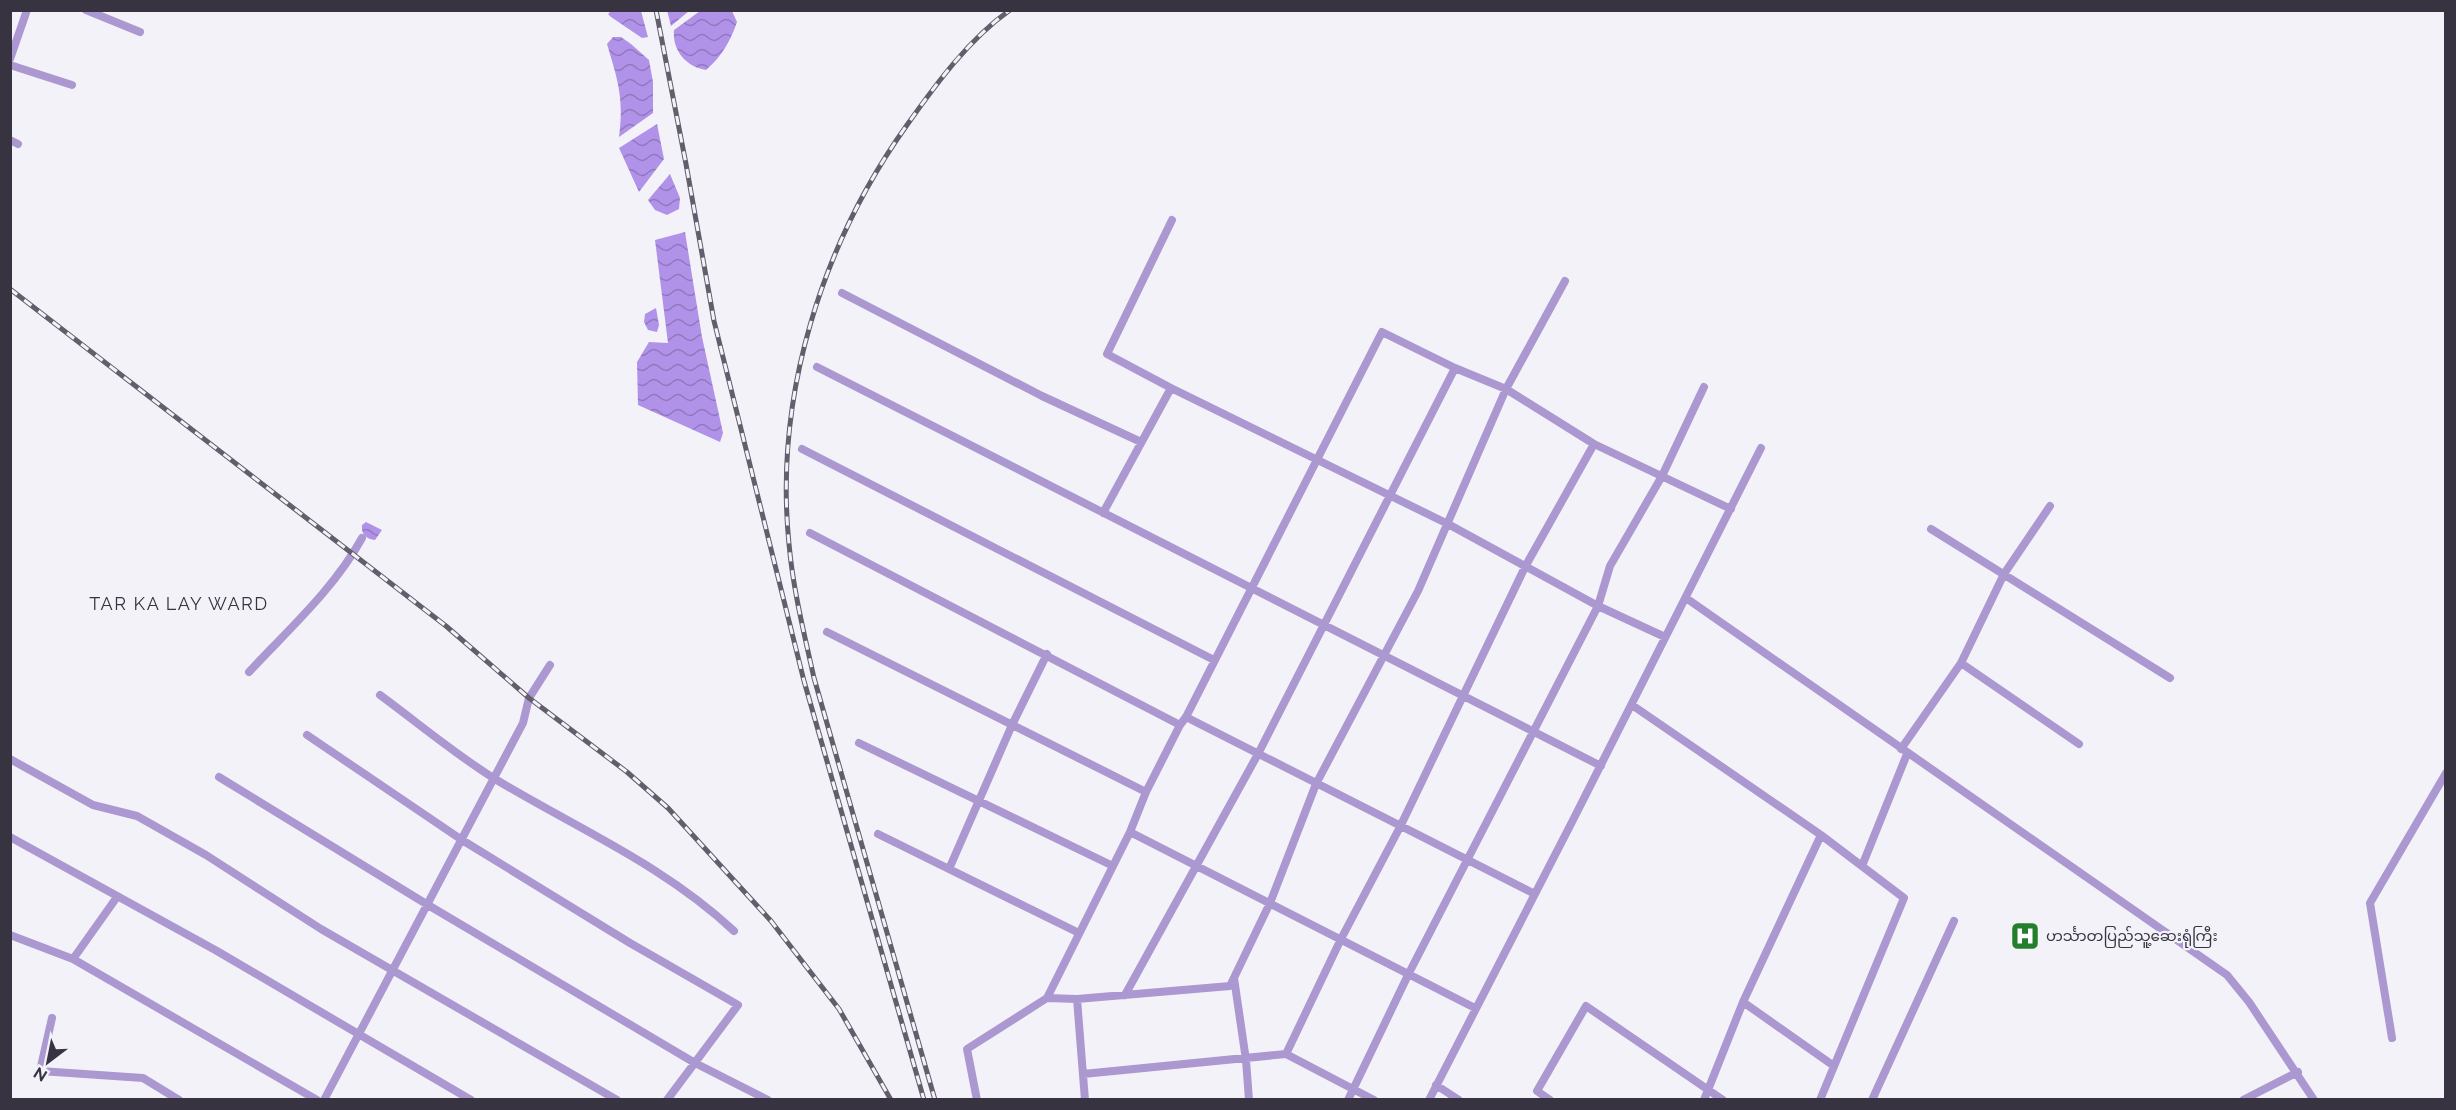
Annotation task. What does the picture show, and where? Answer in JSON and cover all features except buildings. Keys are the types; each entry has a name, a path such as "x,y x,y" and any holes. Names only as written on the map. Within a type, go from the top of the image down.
{"street":[{"path":"10,59 27,10"},
{"path":"86,10 140,32"},
{"path":"10,65 72,85"},
{"path":"1172,220 1107,354 1171,388 1448,524 1598,606 1665,637"},
{"path":"1047,998 1077,999 1230,986 1270,903 1316,784 1418,591 1506,389 1566,281"},
{"path":"842,293 1042,396 1141,442"},
{"path":"977,1100 967,1049 1047,998 1130,832 1146,792 1382,332 1455,368 1506,389 1594,444 1731,509"},
{"path":"817,367 1601,766"},
{"path":"1125,995 1258,754 1455,368"},
{"path":"1348,1100 1466,861 1598,606 1610,566 1662,476 1704,387"},
{"path":"1103,513 1171,388"},
{"path":"1286,1054 1341,939 1400,827 1464,697 1525,567 1594,444"},
{"path":"1429,1100 1761,448"},
{"path":"802,449 1214,660"},
{"path":"1862,866 1904,752 1961,663 2004,574 2050,506"},
{"path":"1932,529 2170,678"},
{"path":"810,533 1047,654 1183,721 1258,754 1535,894"},
{"path":"249,672 350,561 362,538"},
{"path":"1686,598 2227,975 2249,1002 2298,1072 2314,1100"},
{"path":"826,632 1146,792"},
{"path":"949,869 1012,725 1047,654"},
{"path":"1961,663 2079,744"},
{"path":"324,1100 523,723 529,698 550,665"},
{"path":"380,695 493,778 635,857 707,905 734,931"},
{"path":"1632,705 1821,835 1904,898 1820,1100"},
{"path":"307,735 462,840 630,943 738,1005 668,1100"},
{"path":"859,743 1113,866"},
{"path":"10,759 93,805 137,816 206,855 321,929 394,969 617,1100"},
{"path":"2392,1038 2370,903 2445,773"},
{"path":"219,777 428,905 695,1063 768,1100"},
{"path":"1130,832 1475,1008"},
{"path":"878,834 1079,933"},
{"path":"1704,1100 1743,1002 1821,835"},
{"path":"10,837 360,1034 471,1100"},
{"path":"73,959 117,897"},
{"path":"1872,1100 1954,921"},
{"path":"10,935 73,959 317,1100"},
{"path":"1234,978 1246,1060 1249,1100"},
{"path":"1077,999 1085,1100"},
{"path":"1743,1002 1834,1066"},
{"path":"1550,1100 1537,1091 1586,1006 1723,1100"},
{"path":"52,1018 40,1071 143,1078 179,1100"},
{"path":"1083,1074 1246,1060 1286,1054 1374,1100"},
{"path":"2243,1100 2298,1072"},
{"path":"1437,1085 1459,1100"}],"water":[{"path":"667,10 689,10 689,11 671,26"},
{"path":"611,11 641,11 648,37 642,38 611,17 608,14"},
{"path":"700,11 732,11 737,22 725,48 706,70 692,65 682,56 674,37 674,30"},
{"path":"613,37 621,37 649,60 653,82 653,113 619,137 621,111 619,90 607,44"},
{"path":"657,124 664,159 639,192 619,148"},
{"path":"670,174 680,198 679,209 667,215 655,210 648,200"},
{"path":"685,232 702,337 723,433 720,442 638,405 637,362 649,342 668,343 655,240"},
{"path":"656,308 659,325 657,332 648,330 644,322 645,314"},
{"path":"366,522 382,530 375,540 363,533 362,525"}],"railway":[{"path":"656,10 714,321 804,681 924,1100"},
{"path":"935,1100 814,678 803,628 789,544 786,488 789,433 797,378 810,324 828,271 851,220 877,171 930,94 967,48 1010,10"},
{"path":"10,289 446,626 529,698 627,772 668,808 771,921 839,1009 891,1100"}],"place":[{"name":"ဟင်္သာတပြည်သူ့ဆေးရုံကြီး","path":"2025,936"}],"district":[{"name":"TAR KA LAY WARD","path":"179,603"}]}
